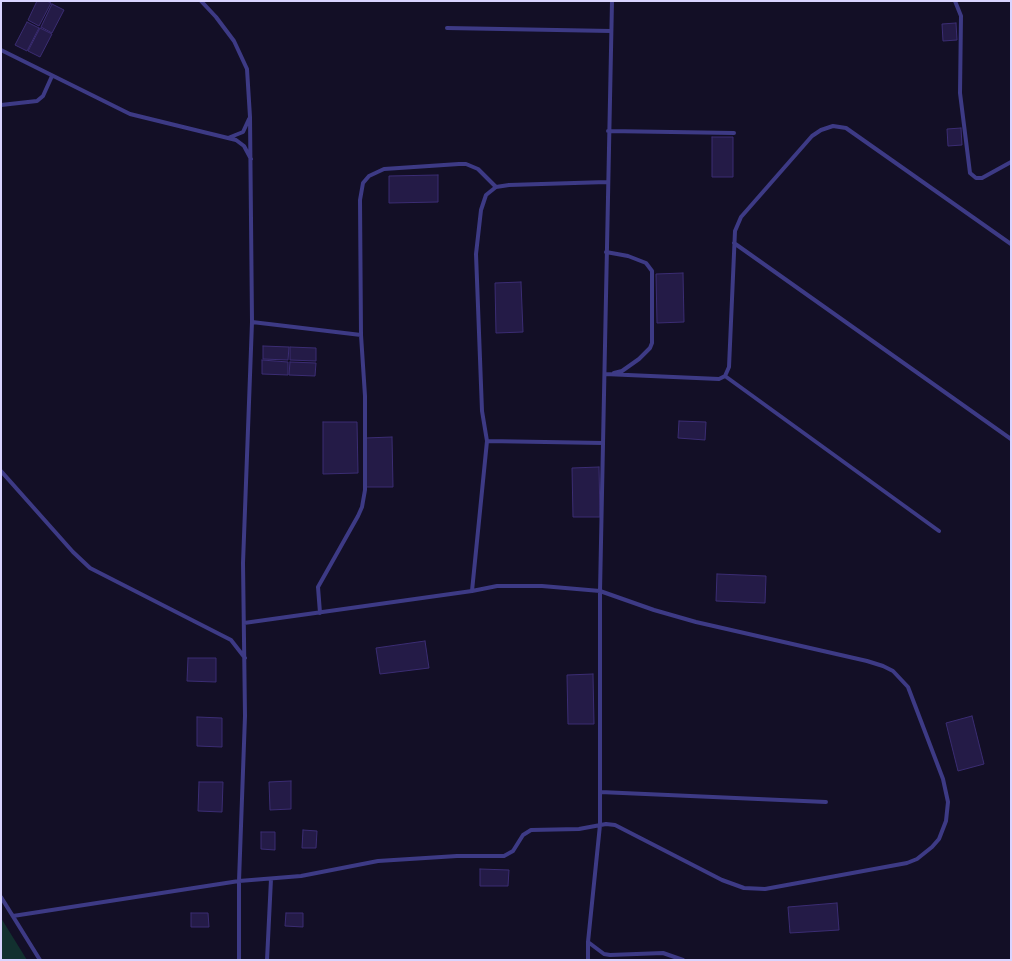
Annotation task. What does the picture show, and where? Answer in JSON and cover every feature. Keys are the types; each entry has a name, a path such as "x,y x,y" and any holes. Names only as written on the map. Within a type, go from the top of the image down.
{"lane":[{"path":"201,1 234,41 247,69 252,159 252,322 243,563 245,658 239,881 239,960"},
{"path":"588,960 588,942 600,825 600,591 612,1"},
{"path":"955,1 961,16 960,93 970,173 976,178 982,178 1011,162"},
{"path":"447,28 611,31"},
{"path":"1,50 130,114 240,142 252,159"},
{"path":"1,105 37,102 44,96 52,76"},
{"path":"228,138 243,132 250,117"},
{"path":"604,374 719,379 725,376 730,367 735,231 741,217 812,136 821,130 833,126 846,128 1011,244"},
{"path":"608,132 734,133"},
{"path":"320,613 318,587 358,516 362,507 365,490 365,396 361,335 360,200 362,188 366,179 384,169 466,164 478,169 496,187"},
{"path":"472,591 487,441 482,411 476,254 481,210 486,195 496,187 607,182"},
{"path":"734,243 1011,439"},
{"path":"604,374 622,371 639,359 650,348 653,338 652,270 646,263 639,260 606,252"},
{"path":"252,322 361,335"},
{"path":"725,376 939,531"},
{"path":"487,441 603,442"},
{"path":"1,471 73,552 90,568 231,640 245,658"},
{"path":"13,916 239,881 301,876 406,858 504,856 513,851 523,835 531,830 578,829 610,824 722,880 744,888 755,889 850,873 917,859 939,839 946,821 948,807 943,779 908,687 892,672 882,666 866,661 696,622 600,591 518,585 497,586 244,623"},
{"path":"600,792 826,802"},
{"path":"266,960 271,879"},
{"path":"1,898 40,960"},
{"path":"588,942 610,955 663,953 683,960"}],"green space":[{"path":"1,918 27,960 1,960"}],"building":[{"path":"37,1 51,3 39,26 28,20"},
{"path":"52,4 64,10 52,33 41,27"},
{"path":"27,22 39,28 27,51 15,45"},
{"path":"956,23 957,40 943,41 942,24"},
{"path":"40,28 52,34 40,57 28,51"},
{"path":"961,128 962,145 948,146 947,129"},
{"path":"712,137 733,137 733,177 712,177"},
{"path":"438,175 438,202 389,203 389,176"},
{"path":"683,273 684,322 657,323 656,274"},
{"path":"521,282 523,332 496,333 495,283"},
{"path":"263,346 289,347 288,360 263,359"},
{"path":"290,347 316,348 316,361 290,360"},
{"path":"262,360 288,362 288,375 262,374"},
{"path":"290,362 316,363 315,376 289,375"},
{"path":"679,421 706,422 705,440 678,438"},
{"path":"323,422 357,422 358,473 323,474"},
{"path":"392,437 393,487 366,487 365,438"},
{"path":"599,467 600,517 573,517 572,468"},
{"path":"717,574 766,576 765,603 716,601"},
{"path":"425,641 429,668 380,674 376,648"},
{"path":"188,658 216,658 216,682 187,681"},
{"path":"593,674 594,724 568,724 567,675"},
{"path":"972,716 984,764 958,771 946,723"},
{"path":"197,717 222,718 222,747 197,746"},
{"path":"291,781 291,809 270,810 269,782"},
{"path":"199,782 223,782 222,812 198,811"},
{"path":"303,830 317,831 316,848 302,848"},
{"path":"261,832 275,832 275,850 261,849"},
{"path":"480,869 509,870 508,886 480,886"},
{"path":"837,903 839,930 790,933 788,907"},
{"path":"191,913 208,913 209,927 191,927"},
{"path":"286,913 303,913 303,927 285,926"}]}
